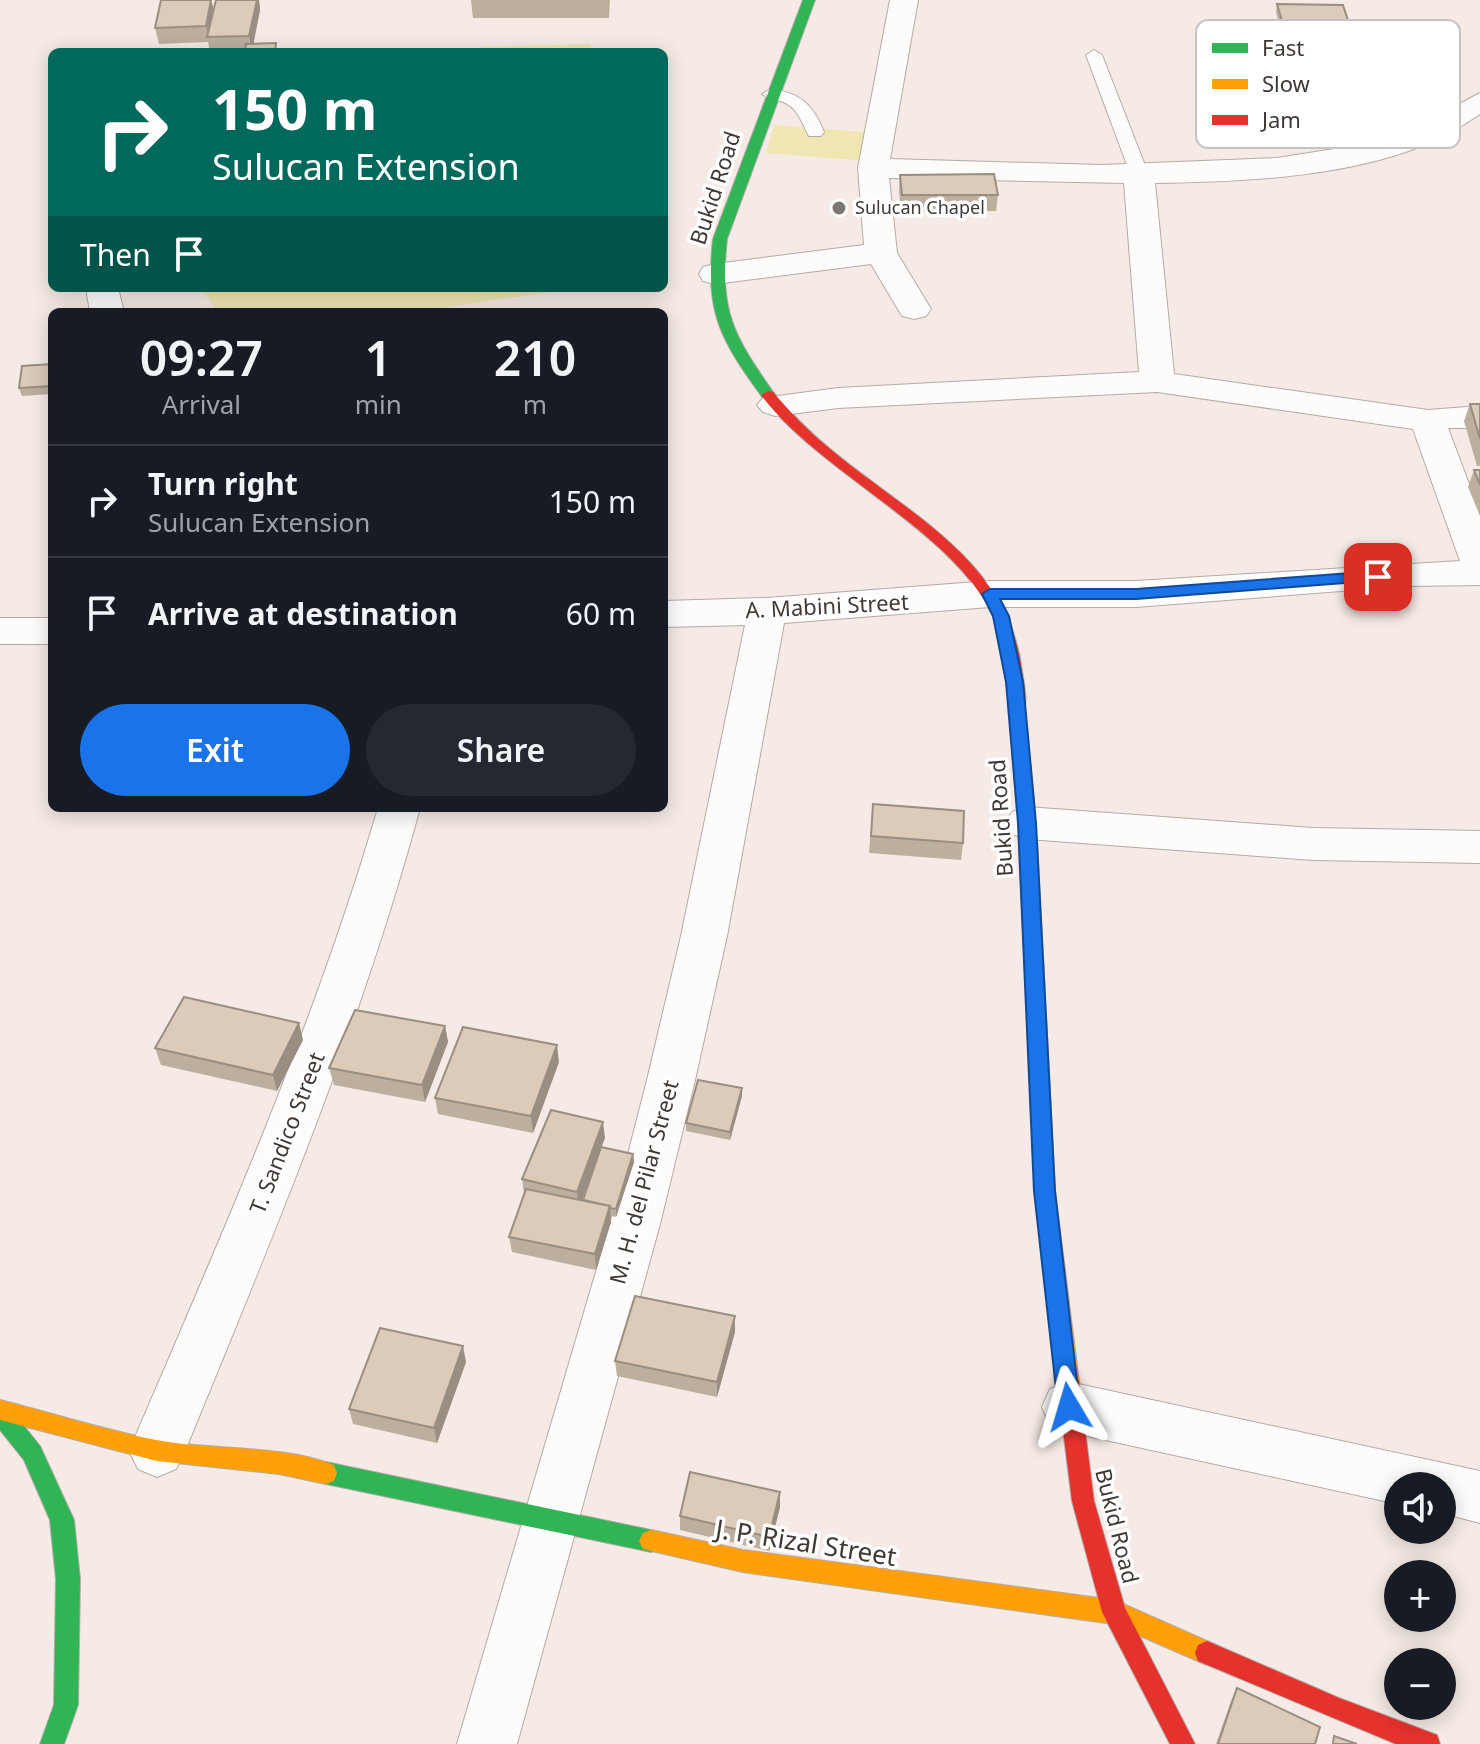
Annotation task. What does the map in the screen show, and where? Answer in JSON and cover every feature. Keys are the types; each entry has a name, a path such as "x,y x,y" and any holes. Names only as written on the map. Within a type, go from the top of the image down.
{"street":[{"name":"Bukid Road","path":"809,0 771,94 720,239 715,274 719,310 729,342 775,405 827,455 943,546 990,594 1001,616 1015,682 1027,823 1045,1191 1069,1407 1083,1501 1114,1612 1183,1744"},
{"path":"904,0 873,168 881,253 914,309"},
{"path":"1460,114 1480,102"},
{"path":"873,168 1139,173 1291,166 1362,155 1383,148"},
{"path":"1139,173 1157,382"},
{"path":"715,274 881,253"},
{"path":"775,405 838,398 1157,382 1428,421 1445,417 1480,417"},
{"path":"1428,421 1480,564"},
{"name":"A. Mabini Street","path":"668,614 767,611 990,594 1136,594 1406,574 1480,573"},
{"name":"M. H. del Pilar Street","path":"487,1744 548,1520 635,1224 671,1080 704,936 767,611"},
{"path":"0,631 48,631"},
{"name":"T. Sandico Street","path":"157,1451 305,1088 398,812"},
{"path":"1027,823 1313,844 1480,847"},
{"path":"1069,1407 1384,1475"},
{"path":"0,1411 32,1453 62,1520 68,1579 66,1705 52,1744"},
{"name":"J. P. Rizal Street","path":"0,1411 157,1451 279,1463 743,1561 1114,1612 1336,1709 1428,1744"},
{"path":"1456,1491 1480,1497"}],"lane":[{"path":"1094,55 1139,173"},
{"path":"771,94 798,99 807,110 815,132"}],"shaded area":[{"path":"591,44 591,48 482,48"},
{"path":"774,125 875,133 868,161 766,153"},
{"path":"203,292 552,292 438,308 216,308"}],"building":[{"path":"161,0 211,0 206,26 155,28"},
{"path":"216,0 257,0 249,36 207,37"},
{"path":"1277,4 1343,5 1348,20 1282,20"},
{"path":"276,43 275,48 246,48 246,44"},
{"path":"994,174 998,195 902,195 900,175"},
{"path":"48,364 48,386 19,388 22,366"},
{"path":"1470,404 1480,404 1480,439"},
{"path":"1474,470 1480,470 1480,485"},
{"path":"873,804 964,811 963,843 871,836"},
{"path":"184,997 299,1023 273,1075 155,1048"},
{"path":"355,1010 445,1026 422,1085 329,1068"},
{"path":"463,1027 557,1045 531,1116 435,1098"},
{"path":"698,1080 742,1088 730,1132 686,1123"},
{"path":"551,1110 603,1122 577,1192 522,1179"},
{"path":"601,1147 633,1154 616,1209 583,1200"},
{"path":"526,1189 610,1206 595,1254 509,1237"},
{"path":"635,1296 735,1316 717,1382 615,1361"},
{"path":"380,1328 463,1346 434,1428 349,1409"},
{"path":"690,1472 780,1492 769,1537 680,1516"},
{"path":"1237,1688 1320,1727 1315,1744 1218,1744"},
{"path":"1334,1736 1357,1744 1333,1744"}],"traffic: fast":[{"path":"768,395 741,357 724,323 719,306 717,265 720,239 809,0"},
{"path":"0,1413 32,1453 62,1520 68,1579 66,1705 52,1744"},
{"path":"326,1473 651,1541"}],"traffic: slow":[{"path":"1017,709 1027,823 1045,1191 1068,1382"},
{"path":"0,1410 157,1451 279,1463 326,1473"},
{"path":"651,1541 743,1561 1114,1612 1207,1653"}],"traffic: jam":[{"path":"768,395 793,425 921,525 978,580 1004,623 1017,709"},
{"path":"1068,1382 1083,1501 1114,1612 1183,1744"},
{"path":"1207,1653 1336,1709 1428,1744"}],"place":[{"name":"Sulucan Chapel","path":"839,208"}],"route":[{"path":"1069,1407 1045,1191 1033,1011 1027,823 1015,682 1001,616 990,594 1136,594 1378,577"}]}
